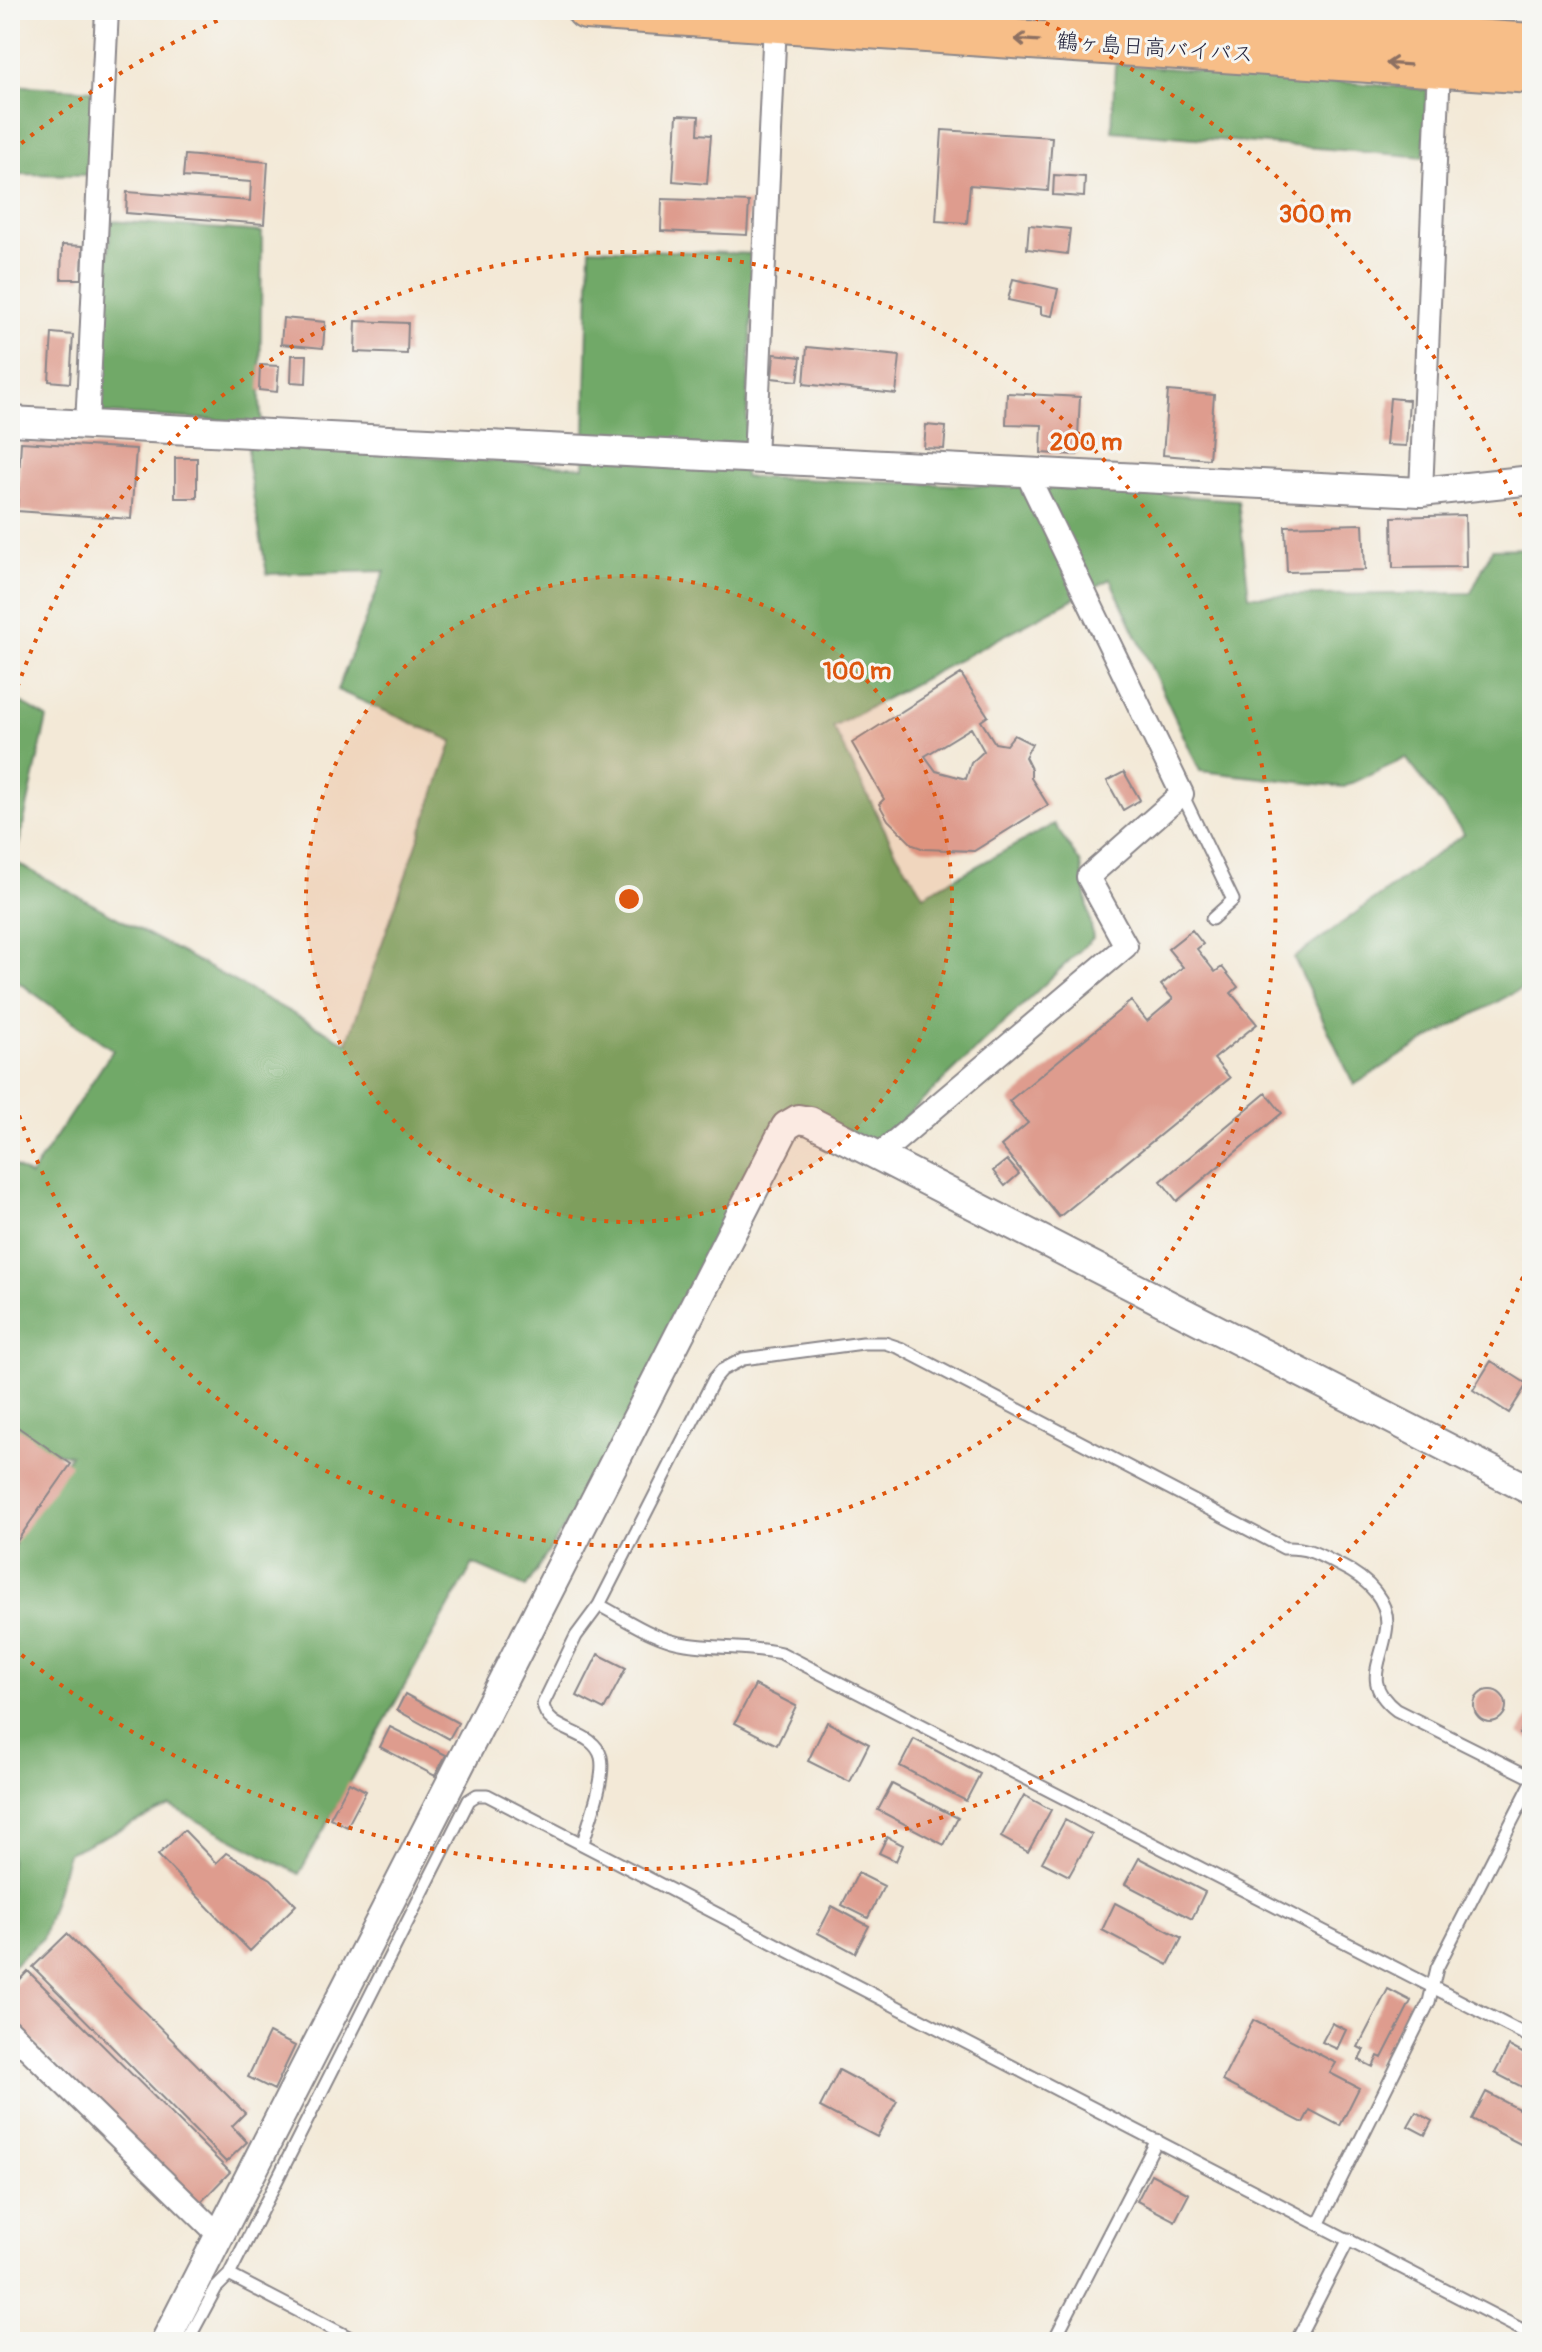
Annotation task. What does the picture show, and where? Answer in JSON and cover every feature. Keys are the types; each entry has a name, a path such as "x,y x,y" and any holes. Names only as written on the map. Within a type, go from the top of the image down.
{"highway":[{"name":"鶴ヶ島日高バイパス","path":"586,10 775,23 1440,38 1532,74"},
{"name":"鶴ヶ島日高バイパス","path":"1061,10 1532,43"}],"street":[{"path":"87,426 107,10"},
{"path":"755,458 775,23"},
{"path":"1421,492 1440,38"},
{"path":"10,421 1421,492 1532,480"},
{"path":"879,1155 1126,946 1088,877 1182,794 1026,472"},
{"path":"165,2342 786,1126 798,1119 810,1121 1532,1491"},
{"path":"10,2031 220,2236"}],"lane":[{"path":"1182,794 1233,900 1212,919"},
{"path":"583,1843 602,1771 601,1758 590,1740 550,1720 543,1704 576,1636 599,1605 714,1379 722,1370 743,1359 863,1343 885,1343 914,1355 1284,1548 1303,1548 1362,1576 1378,1595 1387,1620 1376,1671 1377,1683 1387,1703 1532,1780 1437,1968 1429,2002 1319,2223"},
{"path":"599,1605 664,1638 685,1644 781,1653 1532,2038"},
{"path":"187,2342 216,2288 229,2275 469,1800 477,1795 487,1795 583,1843 1532,2335"},
{"path":"1053,2342 1157,2140"},
{"path":"1296,2342 1349,2239"},
{"path":"229,2275 358,2342"}],"green space":[{"path":"1115,64 1427,89 1424,157 1112,131"},
{"path":"10,85 93,90 87,175 10,174"},
{"path":"111,221 262,232 260,402 264,446 584,467 590,248 755,254 744,477 1092,490 1238,500 1249,596 1471,593 1492,549 1532,548 1532,983 1423,1042 1354,1085 1294,958 1464,834 1406,758 1344,787 1200,771 1110,579 833,727 896,852 924,895 1054,824 1081,864 1093,938 876,1145 792,1108 598,1474 526,1587 473,1564 299,1874 170,1806 68,1853 42,1939 10,1968 10,1541 70,1455 10,1445 10,1163 30,1176 113,1050 10,976 10,696 47,718 15,862 347,1043 453,741 337,690 385,571 267,574 248,466 248,422 97,413"}],"building":[{"path":"677,115 699,116 698,134 711,135 707,184 673,181"},
{"path":"942,130 1052,137 1048,191 970,185 967,223 936,221"},
{"path":"185,155 268,162 264,224 126,213 127,192 250,201 251,182 183,177"},
{"path":"1054,175 1085,177 1084,197 1053,195"},
{"path":"662,199 749,202 747,235 661,231"},
{"path":"1029,225 1070,229 1067,254 1027,249"},
{"path":"62,245 83,246 82,279 61,279"},
{"path":"1013,279 1058,289 1052,316 1041,314 1041,307 1008,300"},
{"path":"283,318 325,322 323,348 281,344"},
{"path":"356,321 408,323 407,354 355,352"},
{"path":"52,333 73,335 70,383 49,381"},
{"path":"807,347 900,356 896,394 804,384"},
{"path":"774,354 801,357 798,381 772,378"},
{"path":"292,355 307,355 306,383 291,382"},
{"path":"260,365 279,366 277,392 259,390"},
{"path":"1168,391 1214,395 1209,459 1163,455"},
{"path":"1007,393 1080,397 1077,455 1041,453 1042,425 1006,424"},
{"path":"1390,398 1409,400 1406,446 1386,445"},
{"path":"926,425 946,427 944,449 924,448"},
{"path":"21,442 136,449 131,519 17,511"},
{"path":"175,458 197,458 197,498 175,498"},
{"path":"1465,515 1466,567 1393,568 1392,517"},
{"path":"1363,524 1365,570 1287,572 1285,526"},
{"path":"961,674 988,716 981,721 995,743 1006,745 1014,735 1032,744 1025,757 1031,769 1031,778 1048,805 974,851 924,849 913,845 888,820 879,804 884,799 852,743","holes":["971,728 984,751 971,763 966,779 936,771 925,756"]},
{"path":"1124,772 1140,800 1123,810 1107,781"},
{"path":"1192,930 1203,944 1197,949 1215,972 1222,967 1238,987 1231,993 1257,1024 1214,1059 1230,1078 1059,1217 1001,1146 1028,1123 1009,1101 1131,1001 1147,1021 1173,999 1161,985 1183,967 1168,949"},
{"path":"1266,1093 1282,1113 1177,1201 1161,1181"},
{"path":"1007,1160 1019,1174 1005,1186 993,1171"},
{"path":"1491,1361 1527,1384 1509,1413 1473,1390"},
{"path":"15,1425 71,1464 10,1551 10,1432"},
{"path":"598,1654 626,1668 604,1710 577,1696"},
{"path":"755,1685 796,1706 777,1745 735,1723"},
{"path":"1490,1690 1502,1694 1506,1706 1502,1718 1490,1722 1478,1718 1474,1706 1478,1694"},
{"path":"405,1694 458,1723 449,1739 397,1710"},
{"path":"1532,1710 1532,1741 1519,1734"},
{"path":"827,1722 869,1744 850,1782 808,1761"},
{"path":"390,1727 446,1755 435,1776 380,1747"},
{"path":"914,1739 980,1774 966,1801 900,1766"},
{"path":"349,1782 366,1791 347,1827 330,1818"},
{"path":"892,1784 958,1818 944,1845 878,1810"},
{"path":"1024,1795 1051,1810 1028,1852 1001,1837"},
{"path":"1065,1820 1092,1835 1069,1876 1042,1862"},
{"path":"184,1830 216,1863 226,1853 271,1879 296,1905 250,1951 158,1855"},
{"path":"887,1837 903,1845 896,1861 879,1853"},
{"path":"1139,1858 1205,1892 1192,1919 1125,1884"},
{"path":"858,1873 884,1886 868,1918 842,1905"},
{"path":"1115,1903 1182,1938 1168,1965 1102,1930"},
{"path":"832,1906 869,1926 855,1953 818,1933"},
{"path":"67,1934 245,2113 232,2126 247,2142 226,2162 33,1967"},
{"path":"28,1971 230,2172 198,2205 10,2018 10,1990"},
{"path":"1388,1989 1411,2001 1382,2058 1378,2056 1373,2067 1359,2060 1364,2050 1358,2047"},
{"path":"1253,2020 1336,2063 1330,2073 1359,2088 1340,2126 1310,2110 1303,2123 1222,2081"},
{"path":"1332,2023 1346,2030 1337,2049 1322,2042"},
{"path":"269,2033 295,2046 274,2090 248,2077"},
{"path":"1509,2046 1532,2058 1532,2092 1495,2073"},
{"path":"839,2070 897,2101 877,2137 820,2107"},
{"path":"1486,2092 1532,2116 1532,2150 1472,2119"},
{"path":"1416,2112 1432,2121 1425,2135 1408,2126"},
{"path":"1151,2174 1189,2194 1175,2221 1137,2201"}]}
